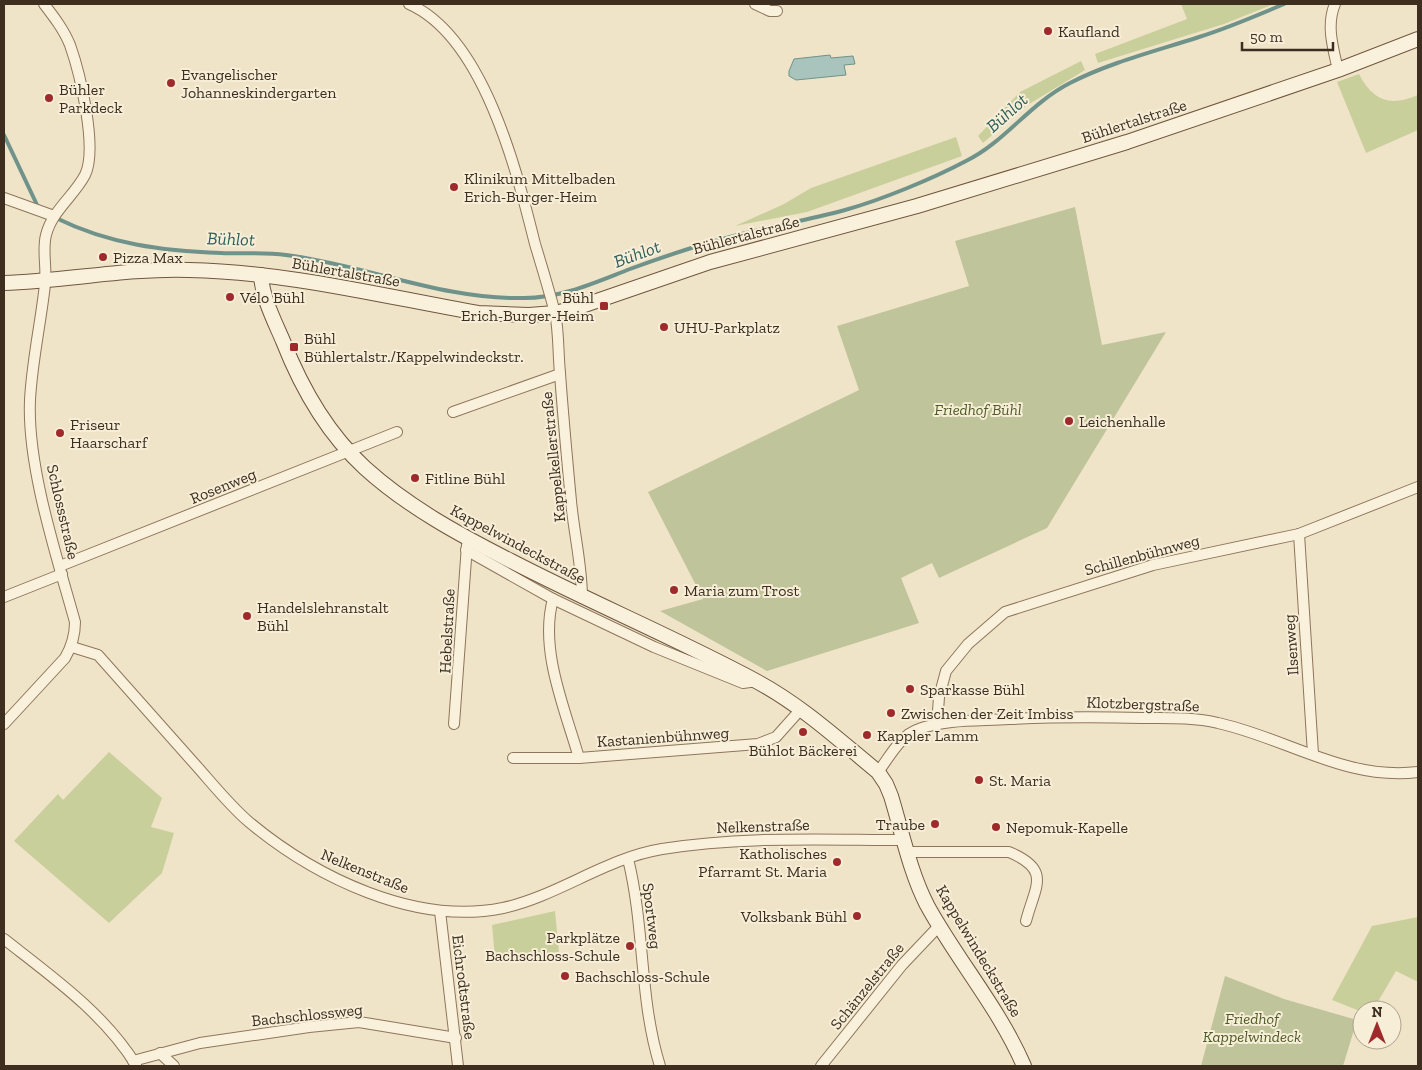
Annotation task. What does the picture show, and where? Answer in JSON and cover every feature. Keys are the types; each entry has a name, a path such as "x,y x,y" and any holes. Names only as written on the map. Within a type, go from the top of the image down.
{"street":[{"path":"4,198 54,216 86,173 90,146 89,129 70,46 61,26 44,4"},
{"name":"Kappelkellerstraße","path":"409,4 428,14 455,42 482,84 503,131 518,178 553,308 572,514 582,569 582,598"},
{"path":"755,4 770,11 777,11"},
{"path":"1335,4 1330,16 1338,70"},
{"name":"Bühlertalstraße","path":"4,283 46,281 152,270 212,271 261,275 504,316 553,308 579,307 710,262 984,187 1182,124 1338,70 1418,39"},
{"name":"Schlossstraße","path":"54,216 46,232 45,240 46,281 30,399 30,419 39,482 75,622 72,647"},
{"name":"Kappelwindeckstraße","path":"261,275 266,297 288,355 304,386 328,426 365,468 468,545 553,599 690,662 743,683 757,681"},
{"path":"453,412 560,374"},
{"name":"Rosenweg","path":"4,597 61,570 397,432"},
{"name":"Schillenbühnweg","path":"937,725 939,697 946,671 961,651 1006,612 1153,565 1299,534 1418,487"},
{"name":"Ilsenweg","path":"1299,534 1313,754"},
{"name":"Kappelwindeckstraße","path":"468,545 757,681 801,709 878,772 886,784 926,902 939,926 981,987 1014,1043 1024,1066"},
{"name":"Hebelstraße","path":"454,724 468,545"},
{"path":"553,599 549,622 557,681 579,758"},
{"path":"4,724 65,658 72,647"},
{"name":"Nelkenstraße","path":"72,647 98,655 248,821 302,861 392,901 440,911 472,911 501,908 526,901 628,859 659,849 728,841 906,846"},
{"name":"Kastanienbühnweg","path":"513,758 579,758 758,744 776,737 801,709"},
{"name":"Klotzbergstraße","path":"878,772 907,736 918,729 965,721 1069,716 1172,718 1216,722 1313,754 1330,763 1357,770 1386,774 1418,772"},
{"path":"906,846 1009,852 1020,856 1035,868 1038,878 1026,921"},
{"name":"Sportweg","path":"628,859 638,908 650,1027 660,1066"},
{"name":"Eichrodtstraße","path":"440,911 458,1066"},
{"name":"Schänzelstraße","path":"821,1066 902,965 939,926"},
{"path":"4,939 80,999 135,1064"},
{"name":"Bachschlossweg","path":"135,1064 160,1053 209,1042 309,1027 358,1022 456,1038"},
{"path":"160,1053 174,1066"}],"green space":[{"path":"1181,4 1274,4 1224,24 1098,63 1095,54 1187,19"},
{"path":"1081,61 1085,70 1026,106 983,143 978,136 1020,92"},
{"path":"1359,74 1370,90 1376,96 1383,99 1399,101 1418,95 1418,130 1366,153 1337,82"},
{"path":"956,137 962,156 807,212 735,226 784,204 811,188"},
{"name":"Friedhof Bühl","path":"1075,207 1102,345 1166,332 1047,528 939,578 932,563 901,578 919,623 767,671 660,611 703,599 648,492 859,390 837,326 969,286 955,241"},
{"path":"109,752 162,798 151,827 174,833 162,873 109,923 14,841 58,794 63,800"},
{"path":"555,911 559,952 495,958 492,925"},
{"path":"1418,917 1418,982 1396,971 1379,1000 1352,1000 1352,1008 1332,1000 1372,926"},
{"name":"Friedhof Kappelwindeck","path":"1225,976 1284,999 1352,1019 1352,1036 1343,1066 1201,1066"}],"water":[{"path":"830,55 831,58 853,56 855,64 844,65 846,75 796,80 789,76 794,59"}],"waterway":[{"name":"Bühlot","path":"56,218 96,234 136,245 199,252 286,255 345,266 463,294 524,298 552,295 579,288 701,245 744,233 845,210 874,201 938,175 980,153 1005,134 1042,101 1070,83 1117,63 1221,30 1284,4"},
{"name":"Bühlot","path":"4,135 38,207"}],"place":[{"name":"Kaufland","path":"1048,31"},
{"name":"Evangelischer Johanneskindergarten","path":"171,83"},
{"name":"Bühler Parkdeck","path":"49,98"},
{"name":"Klinikum Mittelbaden Erich-Burger-Heim","path":"454,187"},
{"name":"Pizza Max","path":"103,257"},
{"name":"Vélo Bühl","path":"230,297"},
{"name":"Bühl Erich-Burger-Heim","path":"604,306"},
{"name":"UHU-Parkplatz","path":"664,327"},
{"name":"Bühl Bühlertalstr./Kappelwindeckstr.","path":"294,347"},
{"name":"Leichenhalle","path":"1069,421"},
{"name":"Friseur Haarscharf","path":"60,433"},
{"name":"Fitline Bühl","path":"415,478"},
{"name":"Maria zum Trost","path":"674,590"},
{"name":"Handelslehranstalt Bühl","path":"247,616"},
{"name":"Sparkasse Bühl","path":"910,689"},
{"name":"Zwischen der Zeit Imbiss","path":"891,713"},
{"name":"Bühlot Bäckerei","path":"803,732"},
{"name":"Kappler Lamm","path":"867,735"},
{"name":"St. Maria","path":"979,780"},
{"name":"Traube","path":"935,824"},
{"name":"Nepomuk-Kapelle","path":"996,827"},
{"name":"Katholisches Pfarramt St. Maria","path":"837,862"},
{"name":"Volksbank Bühl","path":"857,916"},
{"name":"Parkplätze Bachschloss-Schule","path":"630,946"},
{"name":"Bachschloss-Schule","path":"565,976"}]}
